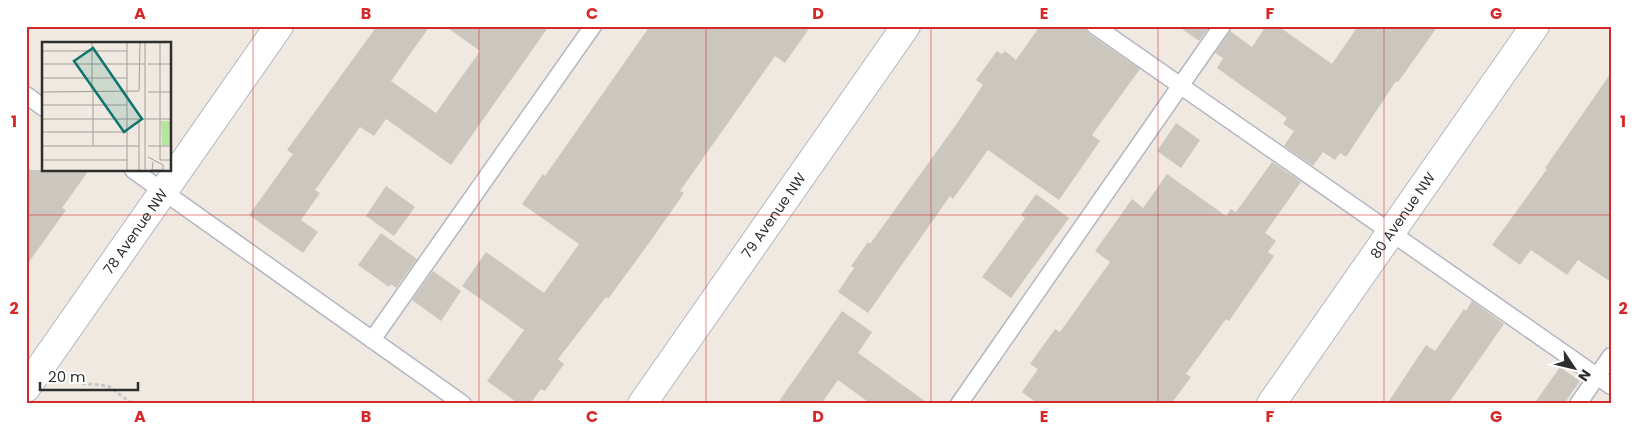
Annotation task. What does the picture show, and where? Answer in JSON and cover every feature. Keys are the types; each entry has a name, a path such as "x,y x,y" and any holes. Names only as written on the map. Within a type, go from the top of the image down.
{"street":[{"name":"78 Avenue NW","path":"28,381 279,26"},
{"name":"79 Avenue NW","path":"642,404 906,26"},
{"name":"80 Avenue NW","path":"1271,404 1535,26"}],"lane":[{"path":"372,340 593,26"},
{"path":"1095,26 1390,234 1611,386"},
{"path":"959,404 1222,26"},
{"path":"26,95 42,107"},
{"path":"134,171 463,404"},
{"path":"1578,404 1611,356"}],"path":[{"path":"64,374 75,381 108,386 133,404"}],"building":[{"path":"377,26 430,26 391,81 436,113 480,51 445,26 549,26 451,165 386,119 374,136 360,127 315,190 320,193 301,220 318,232 303,253 249,215 293,154 287,150"},
{"path":"650,26 811,26 785,63 775,56 680,191 684,193 652,239 608,299 606,297 558,359 564,364 545,391 541,389 530,404 519,404 487,381 524,330 462,286 486,252 544,293 579,244 522,204 543,174 545,176"},
{"path":"1040,26 1083,26 1089,34 1140,69 1092,135 1100,141 1059,200 988,150 953,199 950,196 868,313 838,292 854,268 851,266 868,242 870,244 983,85 976,80 997,51 1002,54 1005,51 1016,60"},
{"path":"1178,26 1210,26 1199,41"},
{"path":"1266,26 1278,26 1332,64 1358,26 1438,26 1398,82 1396,81 1346,157 1340,153 1335,160 1323,152 1313,166 1284,146 1294,131 1283,124 1287,118 1217,68 1223,58 1215,53 1230,31 1252,47"},
{"path":"1611,73 1611,282 1578,260 1567,275 1531,250 1520,265 1492,245 1547,169 1545,168"},
{"path":"1176,123 1200,140 1181,168 1157,151"},
{"path":"1272,162 1301,182 1265,233 1276,241 1268,252 1274,256 1229,321 1226,319 1186,374 1191,377 1171,404 1038,404 1022,392 1038,369 1030,364 1055,329 1060,332 1110,262 1095,251 1132,199 1143,208 1167,174 1226,216 1231,209 1236,212"},
{"path":"26,170 88,171 62,208 66,210 26,266"},
{"path":"386,186 415,207 394,236 366,216"},
{"path":"1036,194 1069,218 1011,298 982,277 1025,218 1021,215"},
{"path":"381,233 417,259 396,288 391,284 389,287 358,265"},
{"path":"433,271 461,291 441,321 412,300"},
{"path":"1472,301 1504,324 1448,404 1387,404 1426,345 1435,351 1464,309 1466,311"},
{"path":"842,311 872,332 858,353 929,404 871,404 838,380 821,404 777,404"},
{"path":"1560,367 1580,381 1564,404 1534,404"}]}
